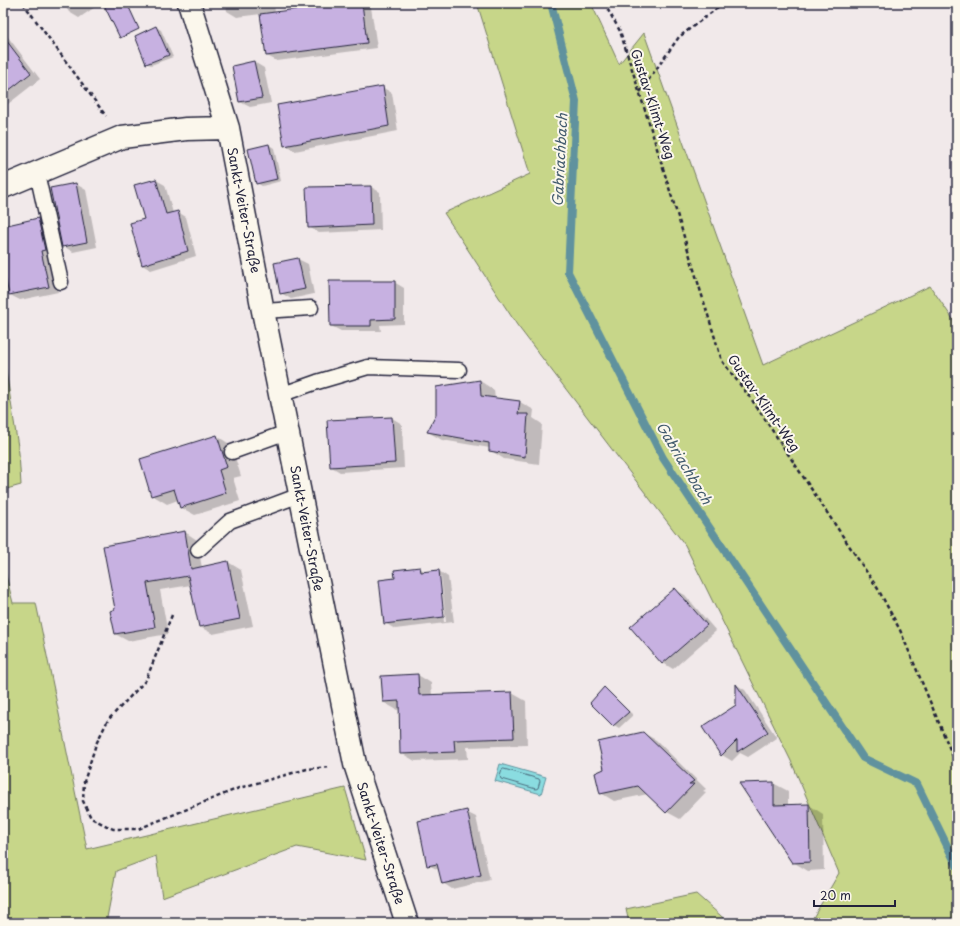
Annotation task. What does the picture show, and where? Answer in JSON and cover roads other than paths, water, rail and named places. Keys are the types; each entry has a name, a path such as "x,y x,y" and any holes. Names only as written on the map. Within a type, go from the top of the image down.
{"street":[{"name":"Sankt-Veiter-Straße","path":"189,3 228,128 287,432 355,764 407,923"},
{"path":"3,187 122,137 186,129 228,128"}],"lane":[{"path":"37,173 61,282"},
{"path":"263,311 311,308"},
{"path":"280,395 368,367 459,370"},
{"path":"232,452 287,432"},
{"path":"198,550 230,521 300,495"}],"water":[{"path":"500,764 546,777 541,794 495,781"}],"waterway":[{"name":"Gabriachbach","path":"551,3 576,101 568,272 663,458 863,758 917,784 957,866"}]}
